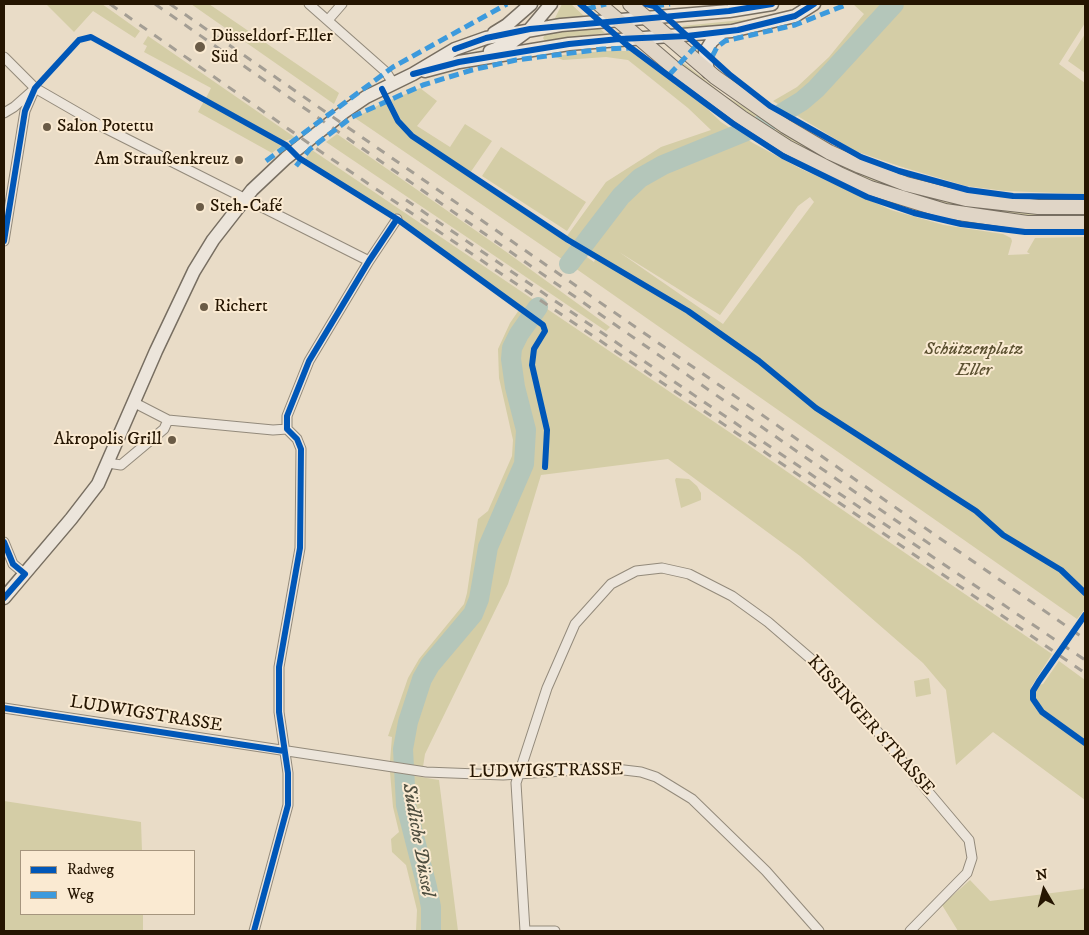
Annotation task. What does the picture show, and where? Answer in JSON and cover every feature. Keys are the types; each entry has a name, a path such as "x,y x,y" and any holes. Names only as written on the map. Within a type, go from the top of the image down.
{"main road":[{"path":"486,38 507,25 531,4"},
{"path":"459,62 511,43 530,29 551,4"},
{"path":"599,4 674,68 767,135 815,162 870,188 945,211 1027,223 1085,223"},
{"path":"630,4 708,72 761,110 829,152 881,176 941,194 1009,206 1085,207"},
{"path":"4,597 91,493 108,463 133,402 194,270 244,198 286,158 344,112 455,49 486,38 530,29 729,11 772,4"},
{"path":"413,74 459,62 560,45 638,37 724,32 795,16 806,4"},
{"path":"708,72 705,52 712,41 724,32"}],"street":[{"path":"309,4 386,72 394,83"},
{"path":"328,20 342,4"},
{"path":"4,57 35,88 101,126 369,261"},
{"path":"4,112 14,107 35,88"},
{"path":"4,241 25,111 35,88"},
{"path":"286,429 288,416 309,361 369,261 397,219"},
{"path":"133,402 168,420 273,430 286,429 300,443 300,548 279,667 279,712 288,773 288,805 254,931"},
{"path":"108,463 121,465 164,429 168,420"},
{"path":"4,542 13,564 25,574"},
{"name":"KISSINGER STRASSE","path":"525,931 515,790 517,775 554,670 575,624 611,584 636,571 662,568 689,574 732,596 768,622 839,686 969,840 972,858 967,873 910,931"},
{"name":"LUDWIGSTRASSE","path":"4,708 417,771 517,775 615,768 656,777 677,788 734,838 819,931"},
{"path":"525,931 555,931"}],"green space":[{"path":"46,4 102,4 140,31 135,38 93,11 74,32"},
{"path":"191,4 209,4 339,93 334,104"},
{"path":"562,4 571,4 584,16 554,20"},
{"path":"853,4 1085,5 1085,23 1059,64 1085,83 1085,194 1005,191 966,186 902,167 855,151 773,101 797,87 829,57 864,14"},
{"path":"751,19 731,25 686,30 682,26"},
{"path":"598,27 605,33 545,41 543,38 546,33"},
{"path":"1085,34 1085,73 1068,61"},
{"path":"148,36 295,138 283,141 206,98 211,88 144,52 147,46 143,44"},
{"name":"Schützenplatz Eller","path":"604,51 631,51 696,98 721,122 753,143 799,168 891,210 944,225 1003,234 1011,238 1012,241 1008,255 1030,254 1027,252 1035,238 1085,237 1085,609 1077,619 575,268 355,118 386,101 397,122 411,137 479,181 594,262 597,255 567,236 606,182 661,147 711,130 688,108 628,60 606,57 563,60 553,56","holes":["810,197 814,202 723,324 619,252 720,315 798,206"]},
{"path":"684,63 725,96 756,113 756,116 753,118 681,67"},
{"path":"420,88 437,101 417,126 450,147 465,124 492,141 470,173 408,130 400,119 391,100"},
{"path":"204,101 281,146 272,153 198,112"},
{"path":"778,129 959,204 1043,214 1085,213 1085,217 1042,218 956,208 871,182 803,149 773,130"},
{"path":"337,134 610,327 606,331 326,142"},
{"path":"501,147 586,202 567,231 482,176"},
{"path":"312,150 741,440 1052,654 1031,687 1043,684 1059,661 1085,680 1085,800 993,732 956,765 946,690 923,663 800,556 668,459 541,475 508,584 425,754 423,767 390,761 392,737 388,736 408,678 419,659 464,604 478,519 488,511 512,456 513,440 499,378 498,349 510,323 521,307 398,218 305,159"},
{"path":"676,478 689,479 697,486 701,493 701,500 681,508"},
{"path":"929,678 931,694 916,697 914,681"},
{"path":"390,772 439,780 458,931 416,931 417,910 406,865 392,852 391,839 399,832 393,807"},
{"path":"4,801 141,822 142,850 20,850 20,915 143,915 143,931 4,931"},
{"path":"970,880 990,901 1083,889 1085,886 1085,931 958,931 942,905"}],"waterway":[{"name":"Südliche Düssel","path":"569,264 621,196 640,178 663,165 766,123 802,101 816,89 894,4"},
{"name":"Südliche Düssel","path":"431,931 431,907 406,805 403,749 408,722 422,679 430,665 473,614 479,599 488,547 524,464 526,430 515,387 511,359 512,348 519,334 538,307"}],"railway":[{"path":"110,4 317,149 828,495 1085,673"},
{"path":"155,4 934,547"},
{"path":"170,4 1085,639"},
{"path":"406,200 1085,660"}],"marked path":[{"path":"266,161 393,67 507,4"},
{"path":"586,9 606,4"},
{"path":"654,6 670,4"},
{"path":"712,57 717,47 725,41 795,25 848,4"},
{"path":"669,75 697,45"},
{"path":"296,166 310,149 352,117 423,85 472,70 516,60 603,49 631,48"}],"cycle path":[{"path":"580,4 627,45 732,123 783,156 867,197 914,213 961,224 1025,232 1085,232"},
{"path":"646,4 654,6 729,74 770,106 861,157 899,171 968,190 1013,196 1085,197"},
{"path":"455,49 486,38 530,29 729,11 772,4"},
{"path":"413,74 459,62 569,44 619,39 687,36 738,30 795,16 814,4"},
{"path":"4,241 25,111 35,88 79,40 91,37 286,145 299,158 397,219 543,325 545,331 534,349 532,365 547,430 545,467"},
{"path":"382,89 398,121 412,136 568,240 688,311 759,361 816,408 976,511 1003,535 1061,570 1085,593"},
{"path":"254,931 288,805 288,773 279,712 279,667 300,548 301,449 297,439 287,429 287,416 309,361 369,261 397,219"},
{"path":"4,542 13,564 25,574 4,598"},
{"path":"1085,615 1033,691 1033,699 1042,712 1085,743"},
{"path":"4,708 284,751"}],"place":[{"name":"Düsseldorf-Eller Süd","path":"200,47"},
{"name":"Salon Potettu","path":"47,127"},
{"name":"Am Straußenkreuz","path":"239,160"},
{"name":"Steh-Café","path":"200,207"},
{"name":"Richert","path":"204,307"},
{"name":"Akropolis Grill","path":"172,440"}]}
